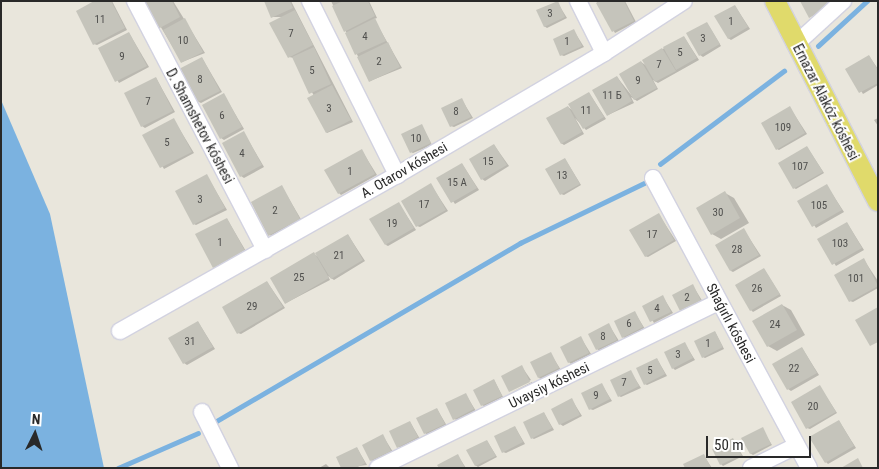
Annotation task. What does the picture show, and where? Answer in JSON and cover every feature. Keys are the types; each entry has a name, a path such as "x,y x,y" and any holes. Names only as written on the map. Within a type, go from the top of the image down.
{"main road":[{"name":"Ernazar Alakóz kóshesi","path":"775,1 878,201"}],"street":[{"name":"D. Shamshetov kóshesi","path":"135,1 264,250"},
{"path":"310,1 398,175"},
{"path":"578,1 604,53"},
{"name":"A. Otarov kóshesi","path":"120,331 398,175 604,53 684,1"},
{"path":"796,44 843,1"},
{"name":"Shaǵırlı kóshesi","path":"653,178 809,468"},
{"name":"Uvaysiy kóshesi","path":"378,468 719,302"},
{"path":"202,412 230,468"},
{"path":"751,468 796,446"}],"water":[{"path":"1,100 50,214 104,468 1,468"}],"building":[{"path":"94,1 111,1 125,28 93,45 76,11"},
{"path":"143,1 172,1 180,17 158,29"},
{"path":"264,1 290,1 293,8 271,18"},
{"path":"343,1 368,1 375,16 344,32 332,6"},
{"path":"558,1 565,17 544,27 536,10"},
{"path":"600,1 624,1 634,21 612,32 596,3"},
{"path":"800,1 835,1 836,3 809,18"},
{"path":"735,5 748,27 728,39 714,16"},
{"path":"295,10 313,45 288,58 269,23"},
{"path":"185,18 203,52 181,63 163,30"},
{"path":"375,18 386,41 355,55 345,33"},
{"path":"707,22 720,44 699,56 686,33"},
{"path":"574,29 582,46 560,56 553,39"},
{"path":"129,32 147,66 115,82 98,48"},
{"path":"684,36 697,58 676,70 663,47"},
{"path":"388,42 400,67 369,82 357,57"},
{"path":"314,47 331,84 309,94 292,57"},
{"path":"662,48 676,71 655,82 642,60"},
{"path":"869,55 878,70 878,83 859,93 845,69"},
{"path":"202,57 220,91 198,102 179,69"},
{"path":"641,61 657,88 634,100 619,74"},
{"path":"617,76 632,101 607,116 592,90"},
{"path":"156,77 173,111 141,127 124,93"},
{"path":"332,85 351,120 326,133 307,98"},
{"path":"589,92 604,117 583,129 568,104"},
{"path":"224,93 242,127 220,139 202,105"},
{"path":"462,98 471,117 450,127 441,108"},
{"path":"568,106 582,132 561,144 546,118"},
{"path":"790,106 805,133 776,150 761,123"},
{"path":"174,118 192,152 160,168 142,135"},
{"path":"422,124 431,143 410,153 401,134"},
{"path":"244,131 262,165 240,177 222,143"},
{"path":"494,144 507,165 481,180 469,159"},
{"path":"807,146 823,172 793,189 778,163"},
{"path":"362,149 375,174 338,194 324,170"},
{"path":"565,158 580,184 560,195 545,169"},
{"path":"462,163 477,188 451,203 436,178"},
{"path":"207,174 225,208 193,225 175,191"},
{"path":"431,183 446,210 416,227 401,201"},
{"path":"827,184 842,210 812,227 797,201"},
{"path":"282,185 300,219 268,236 251,202"},
{"path":"725,191 740,218 711,235 696,208"},
{"path":"399,202 414,228 385,245 369,219"},
{"path":"659,213 674,240 645,257 629,230"},
{"path":"227,218 245,251 213,268 195,234"},
{"path":"847,222 862,248 832,265 817,239"},
{"path":"744,228 759,255 730,271 715,245"},
{"path":"348,234 363,260 331,279 315,253"},
{"path":"314,252 329,278 285,304 270,278"},
{"path":"864,258 878,286 849,302 834,275"},
{"path":"764,268 780,294 750,311 735,285"},
{"path":"267,281 283,307 237,334 222,307"},
{"path":"693,284 701,301 680,311 672,295"},
{"path":"663,295 671,312 650,322 642,306"},
{"path":"782,304 797,330 767,347 752,321"},
{"path":"878,307 878,342 870,346 855,320"},
{"path":"635,311 643,327 622,338 614,321"},
{"path":"198,321 213,347 183,364 168,338"},
{"path":"609,323 617,340 596,350 588,334"},
{"path":"715,331 723,347 702,358 694,341"},
{"path":"581,336 589,353 568,363 560,347"},
{"path":"685,342 693,358 672,369 664,352"},
{"path":"802,347 817,373 787,390 772,364"},
{"path":"551,352 559,368 538,378 530,362"},
{"path":"657,358 665,374 644,385 636,368"},
{"path":"522,365 530,382 509,392 501,376"},
{"path":"631,370 639,386 618,397 610,380"},
{"path":"494,379 502,396 481,406 473,390"},
{"path":"602,383 610,399 589,410 581,393"},
{"path":"820,385 836,412 806,429 791,402"},
{"path":"466,393 474,409 453,420 445,403"},
{"path":"572,398 580,415 559,425 551,409"},
{"path":"437,408 445,424 424,434 416,418"},
{"path":"544,412 552,428 531,439 523,422"},
{"path":"839,420 854,446 825,463 809,437"},
{"path":"410,421 418,437 397,448 389,431"},
{"path":"515,426 523,442 502,453 494,436"},
{"path":"763,427 771,444 750,454 741,438"},
{"path":"383,434 391,451 370,461 362,445"},
{"path":"733,438 741,455 720,465 712,449"},
{"path":"487,440 496,456 475,466 466,450"},
{"path":"357,447 365,463 356,468 341,468 336,457"},
{"path":"458,454 465,468 439,468 437,465"},
{"path":"704,454 711,468 685,468 683,464"},
{"path":"858,458 863,468 841,468"}],"waterway":[{"path":"818,46 867,1"},
{"path":"660,164 784,71"},
{"path":"215,422 520,243 644,183"},
{"path":"118,468 198,433"}]}
